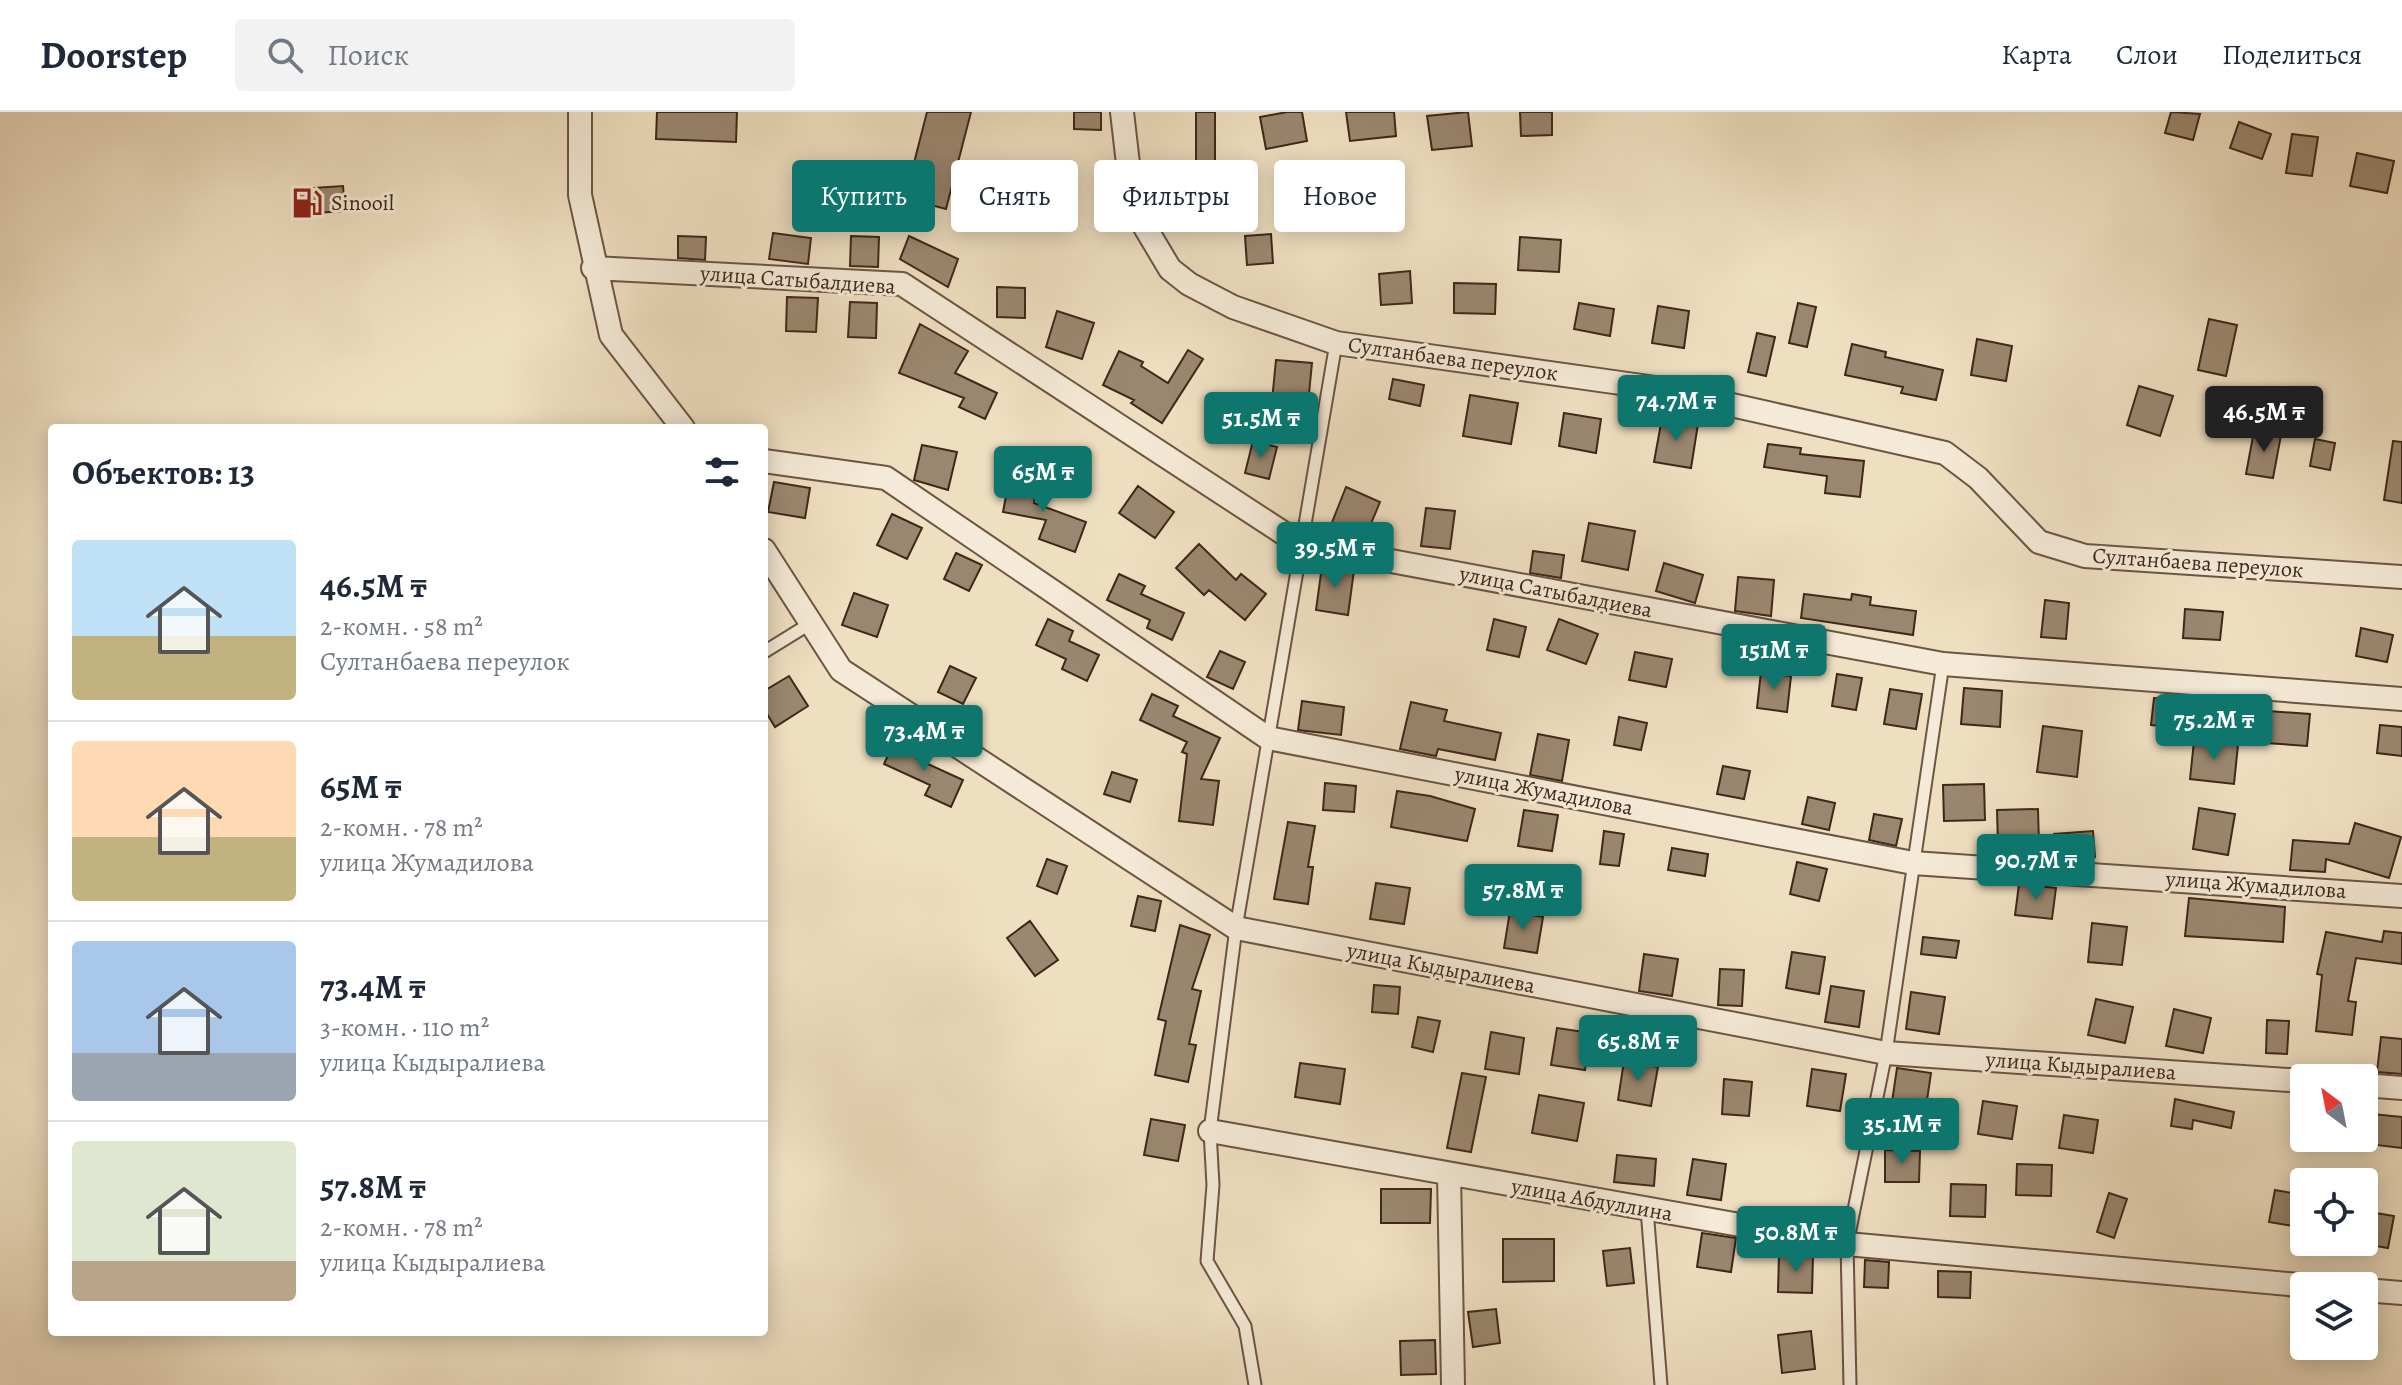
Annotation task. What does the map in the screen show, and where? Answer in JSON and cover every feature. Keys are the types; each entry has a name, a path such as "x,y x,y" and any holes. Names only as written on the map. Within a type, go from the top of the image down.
{"street":[{"path":"580,112 580,195 593,268 611,335 680,424"},
{"name":"Султанбаева переулок","path":"1122,112 1133,207 1170,269 1189,284 1233,307 1336,343 1656,388 1945,453 1978,478 2039,542 2085,556 2402,577"},
{"name":"улица Сатыбалдиева","path":"593,268 902,284 1300,544 1943,664 2402,699"},
{"name":"улица Жумадилова","path":"768,462 886,478 1268,738 1913,863 2402,896"},
{"name":"улица Кыдыралиева","path":"768,559 841,670 1236,928 1886,1053 2290,1080"},
{"path":"2378,1086 2402,1088"},
{"name":"улица Абдуллина","path":"1210,1131 1847,1244 2290,1284"},
{"path":"1449,1174 1453,1385"},
{"path":"2378,1291 2402,1293"}],"lane":[{"path":"1255,1385 1245,1326 1207,1261 1213,1185 1210,1131 1236,928 1336,343"},
{"path":"768,650 811,623"},
{"path":"1850,1385 1847,1244 1886,1053 1943,664"},
{"path":"1647,1209 1661,1385"}],"building":[{"path":"657,112 737,112 736,142 656,139"},
{"path":"927,112 971,112 959,160 951,160 951,190 946,209 935,206 935,160 915,160"},
{"path":"1074,112 1101,112 1101,130 1074,129"},
{"path":"1196,112 1215,112 1215,160 1196,160"},
{"path":"1302,112 1307,141 1266,149 1260,117"},
{"path":"1346,112 1394,112 1396,136 1350,141"},
{"path":"1468,112 1472,146 1432,150 1427,116"},
{"path":"1520,112 1552,112 1552,135 1521,136"},
{"path":"2171,112 2200,114 2193,140 2165,133"},
{"path":"2239,122 2271,134 2262,159 2230,148"},
{"path":"2292,134 2318,137 2312,176 2286,173"},
{"path":"2357,153 2394,161 2387,193 2350,186"},
{"path":"343,186 345,211 299,214 298,189"},
{"path":"773,233 811,238 808,264 769,259"},
{"path":"1271,234 1273,263 1247,265 1245,236"},
{"path":"678,236 706,237 705,260 678,258"},
{"path":"851,236 879,237 878,267 850,266"},
{"path":"909,236 958,259 948,287 900,259"},
{"path":"1520,237 1561,240 1559,272 1518,270"},
{"path":"1410,271 1412,303 1381,305 1379,274"},
{"path":"1454,283 1496,284 1495,314 1454,313"},
{"path":"997,287 1025,288 1025,318 997,317"},
{"path":"787,297 818,298 816,332 786,331"},
{"path":"850,302 877,303 876,338 848,337"},
{"path":"1579,303 1614,309 1610,336 1574,329"},
{"path":"1798,303 1816,307 1807,347 1789,343"},
{"path":"1658,306 1689,311 1684,348 1652,343"},
{"path":"1057,311 1094,323 1082,359 1046,347"},
{"path":"2209,319 2237,325 2226,376 2198,370"},
{"path":"920,324 968,351 955,373 997,393 985,419 959,407 964,398 899,373"},
{"path":"1757,333 1775,337 1766,376 1748,372"},
{"path":"1977,339 2012,346 2006,381 1971,375"},
{"path":"1852,344 1886,352 1885,357 1943,370 1936,400 1901,393 1903,387 1845,375"},
{"path":"1188,350 1203,359 1162,423 1131,403 1134,400 1103,385 1119,351 1143,362 1141,366 1168,383"},
{"path":"1276,360 1312,363 1306,424 1270,421"},
{"path":"1393,379 1424,385 1420,406 1389,399"},
{"path":"2139,386 2173,396 2160,436 2127,425"},
{"path":"1470,395 1518,403 1511,444 1463,436"},
{"path":"1564,413 1601,419 1596,453 1559,446"},
{"path":"1662,418 1698,424 1691,468 1654,462"},
{"path":"2254,431 2281,435 2273,478 2246,474"},
{"path":"2315,439 2335,443 2330,470 2310,466"},
{"path":"1253,441 1277,447 1269,479 1245,473"},
{"path":"2393,441 2402,442 2402,503 2384,500"},
{"path":"1768,444 1801,448 1800,454 1864,461 1860,497 1825,493 1827,476 1764,467"},
{"path":"922,445 957,452 948,490 914,480"},
{"path":"1010,475 1038,480 1034,503 1086,522 1075,552 1039,539 1046,520 1003,512"},
{"path":"774,482 810,488 805,518 768,512"},
{"path":"1138,486 1174,512 1155,538 1119,513"},
{"path":"1346,487 1380,502 1365,538 1331,525"},
{"path":"1426,508 1455,511 1450,549 1421,546"},
{"path":"892,514 922,528 907,559 877,545"},
{"path":"1589,523 1635,531 1628,570 1582,561"},
{"path":"1199,544 1236,580 1241,574 1266,594 1245,620 1209,590 1204,595 1176,568"},
{"path":"1533,551 1564,555 1561,578 1530,573"},
{"path":"956,553 982,565 969,591 944,579"},
{"path":"1664,563 1703,575 1695,603 1656,591"},
{"path":"1322,566 1354,570 1348,615 1316,610"},
{"path":"1119,574 1145,586 1141,594 1184,613 1172,640 1147,628 1150,620 1107,600"},
{"path":"1738,577 1774,580 1771,616 1735,611"},
{"path":"854,593 888,605 877,637 842,625"},
{"path":"1804,594 1851,600 1852,594 1871,597 1870,605 1916,611 1913,635 1801,618"},
{"path":"2045,600 2069,603 2066,639 2041,637"},
{"path":"2185,609 2223,612 2220,640 2183,638"},
{"path":"1048,619 1073,631 1069,641 1099,655 1087,681 1062,669 1066,659 1036,645"},
{"path":"1494,619 1526,627 1519,657 1487,650"},
{"path":"1559,619 1598,634 1586,664 1547,650"},
{"path":"2361,628 2393,635 2387,662 2356,656"},
{"path":"1220,651 1245,662 1233,689 1207,677"},
{"path":"1635,652 1672,659 1666,687 1629,680"},
{"path":"950,666 976,678 963,704 938,692"},
{"path":"1761,672 1791,676 1787,712 1757,708"},
{"path":"1837,674 1862,678 1856,710 1832,706"},
{"path":"789,676 808,706 775,727 768,716 768,689"},
{"path":"1964,688 2002,691 2000,727 1961,724"},
{"path":"1890,689 1922,694 1916,729 1884,724"},
{"path":"1152,694 1178,706 1173,716 1220,738 1201,779 1219,781 1213,825 1179,821 1187,754 1182,752 1187,742 1140,720"},
{"path":"2154,698 2186,702 2183,728 2151,725"},
{"path":"1302,701 1344,707 1341,735 1298,730"},
{"path":"1411,702 1447,710 1444,721 1501,733 1495,760 1438,749 1436,756 1400,749"},
{"path":"2268,711 2310,714 2307,746 2266,743"},
{"path":"1619,717 1647,723 1641,750 1614,745"},
{"path":"2380,725 2402,727 2402,756 2377,753"},
{"path":"2043,726 2082,731 2077,777 2037,772"},
{"path":"1538,734 1569,740 1562,781 1530,775"},
{"path":"896,738 921,750 917,759 963,780 951,807 925,795 930,785 884,764"},
{"path":"2194,741 2238,745 2234,784 2190,779"},
{"path":"1723,766 1750,771 1744,799 1717,794"},
{"path":"1112,772 1137,780 1130,802 1104,794"},
{"path":"1325,783 1356,786 1354,812 1323,810"},
{"path":"1984,784 1985,820 1944,821 1943,785"},
{"path":"1397,791 1430,796 1475,809 1467,841 1391,827"},
{"path":"1808,797 1835,803 1829,830 1802,824"},
{"path":"2199,808 2235,814 2228,855 2193,849"},
{"path":"2038,809 2039,845 1998,846 1997,810"},
{"path":"1524,810 1558,815 1552,851 1518,846"},
{"path":"1874,814 1902,819 1896,846 1869,840"},
{"path":"1288,822 1315,826 1308,867 1313,867 1308,904 1274,899"},
{"path":"2355,823 2401,837 2389,878 2326,859 2325,872 2290,870 2293,840 2349,844"},
{"path":"1604,831 1624,834 1619,866 1600,864"},
{"path":"2093,831 2095,857 2056,859 2054,834"},
{"path":"1672,848 1708,854 1705,876 1668,870"},
{"path":"1047,859 1067,866 1057,894 1037,886"},
{"path":"1797,862 1827,869 1819,901 1790,894"},
{"path":"1376,883 1410,888 1404,924 1370,919"},
{"path":"2019,884 2056,888 2052,919 2015,915"},
{"path":"1138,896 1161,901 1155,931 1131,926"},
{"path":"2189,898 2285,907 2283,942 2185,936"},
{"path":"1510,911 1543,917 1537,953 1504,948"},
{"path":"1030,921 1058,960 1035,976 1007,938"},
{"path":"2092,923 2127,927 2122,965 2088,962"},
{"path":"1180,925 1210,935 1192,989 1201,991 1189,1044 1196,1045 1188,1082 1155,1075 1166,1021 1158,1019"},
{"path":"2384,931 2402,933 2402,964 2356,958 2348,1001 2356,1002 2352,1035 2316,1031 2322,975 2317,974 2326,932 2382,942"},
{"path":"1923,937 1959,941 1956,958 1921,954"},
{"path":"1792,952 1825,957 1819,994 1786,988"},
{"path":"1644,954 1678,959 1672,996 1639,991"},
{"path":"1720,969 1744,970 1742,1006 1718,1005"},
{"path":"1374,985 1400,987 1398,1014 1372,1012"},
{"path":"1831,986 1864,991 1859,1027 1825,1022"},
{"path":"1911,992 1945,997 1939,1034 1906,1029"},
{"path":"2096,999 2133,1007 2125,1043 2088,1035"},
{"path":"2174,1009 2211,1018 2203,1053 2166,1046"},
{"path":"1418,1017 1440,1021 1433,1052 1412,1047"},
{"path":"2267,1020 2289,1021 2287,1054 2266,1053"},
{"path":"1557,1028 1591,1033 1585,1070 1551,1065"},
{"path":"1491,1032 1524,1038 1519,1074 1485,1069"},
{"path":"2381,1037 2402,1039 2402,1074 2378,1072"},
{"path":"1624,1061 1658,1067 1651,1106 1618,1100"},
{"path":"1300,1063 1345,1069 1340,1104 1295,1097"},
{"path":"1897,1068 1931,1073 1926,1107 1892,1102"},
{"path":"1812,1069 1846,1074 1840,1111 1807,1106"},
{"path":"1462,1073 1486,1077 1471,1152 1447,1148"},
{"path":"1724,1079 1752,1082 1749,1116 1722,1114"},
{"path":"1539,1095 1584,1103 1577,1141 1532,1133"},
{"path":"2175,1099 2234,1112 2231,1128 2193,1120 2192,1129 2171,1126"},
{"path":"1983,1101 2017,1106 2012,1139 1978,1134"},
{"path":"2064,1115 2098,1120 2093,1153 2059,1148"},
{"path":"2378,1115 2402,1117 2402,1148 2378,1145"},
{"path":"1151,1119 1185,1125 1178,1161 1144,1155"},
{"path":"1885,1150 1920,1151 1919,1182 1885,1182"},
{"path":"1617,1155 1656,1159 1654,1186 1614,1182"},
{"path":"1693,1159 1726,1164 1721,1200 1687,1195"},
{"path":"2017,1164 2052,1165 2051,1196 2016,1195"},
{"path":"1951,1184 1986,1185 1985,1217 1950,1216"},
{"path":"1381,1189 1431,1189 1430,1223 1381,1223"},
{"path":"2275,1190 2290,1193 2290,1226 2269,1222"},
{"path":"2109,1193 2127,1199 2114,1238 2097,1232"},
{"path":"2378,1213 2394,1216 2388,1248 2378,1246"},
{"path":"1702,1233 1736,1238 1731,1272 1697,1267"},
{"path":"1503,1239 1554,1239 1554,1281 1503,1282"},
{"path":"1630,1248 1634,1283 1607,1286 1603,1251"},
{"path":"1779,1254 1813,1255 1812,1293 1778,1292"},
{"path":"1865,1260 1889,1262 1888,1288 1864,1287"},
{"path":"1938,1271 1971,1272 1970,1298 1938,1297"},
{"path":"1496,1309 1500,1343 1473,1347 1468,1312"},
{"path":"1811,1331 1815,1369 1782,1373 1778,1335"},
{"path":"1435,1340 1436,1374 1401,1375 1400,1341"}],"place":[{"name":"Sinooil","path":"307,203"}]}
